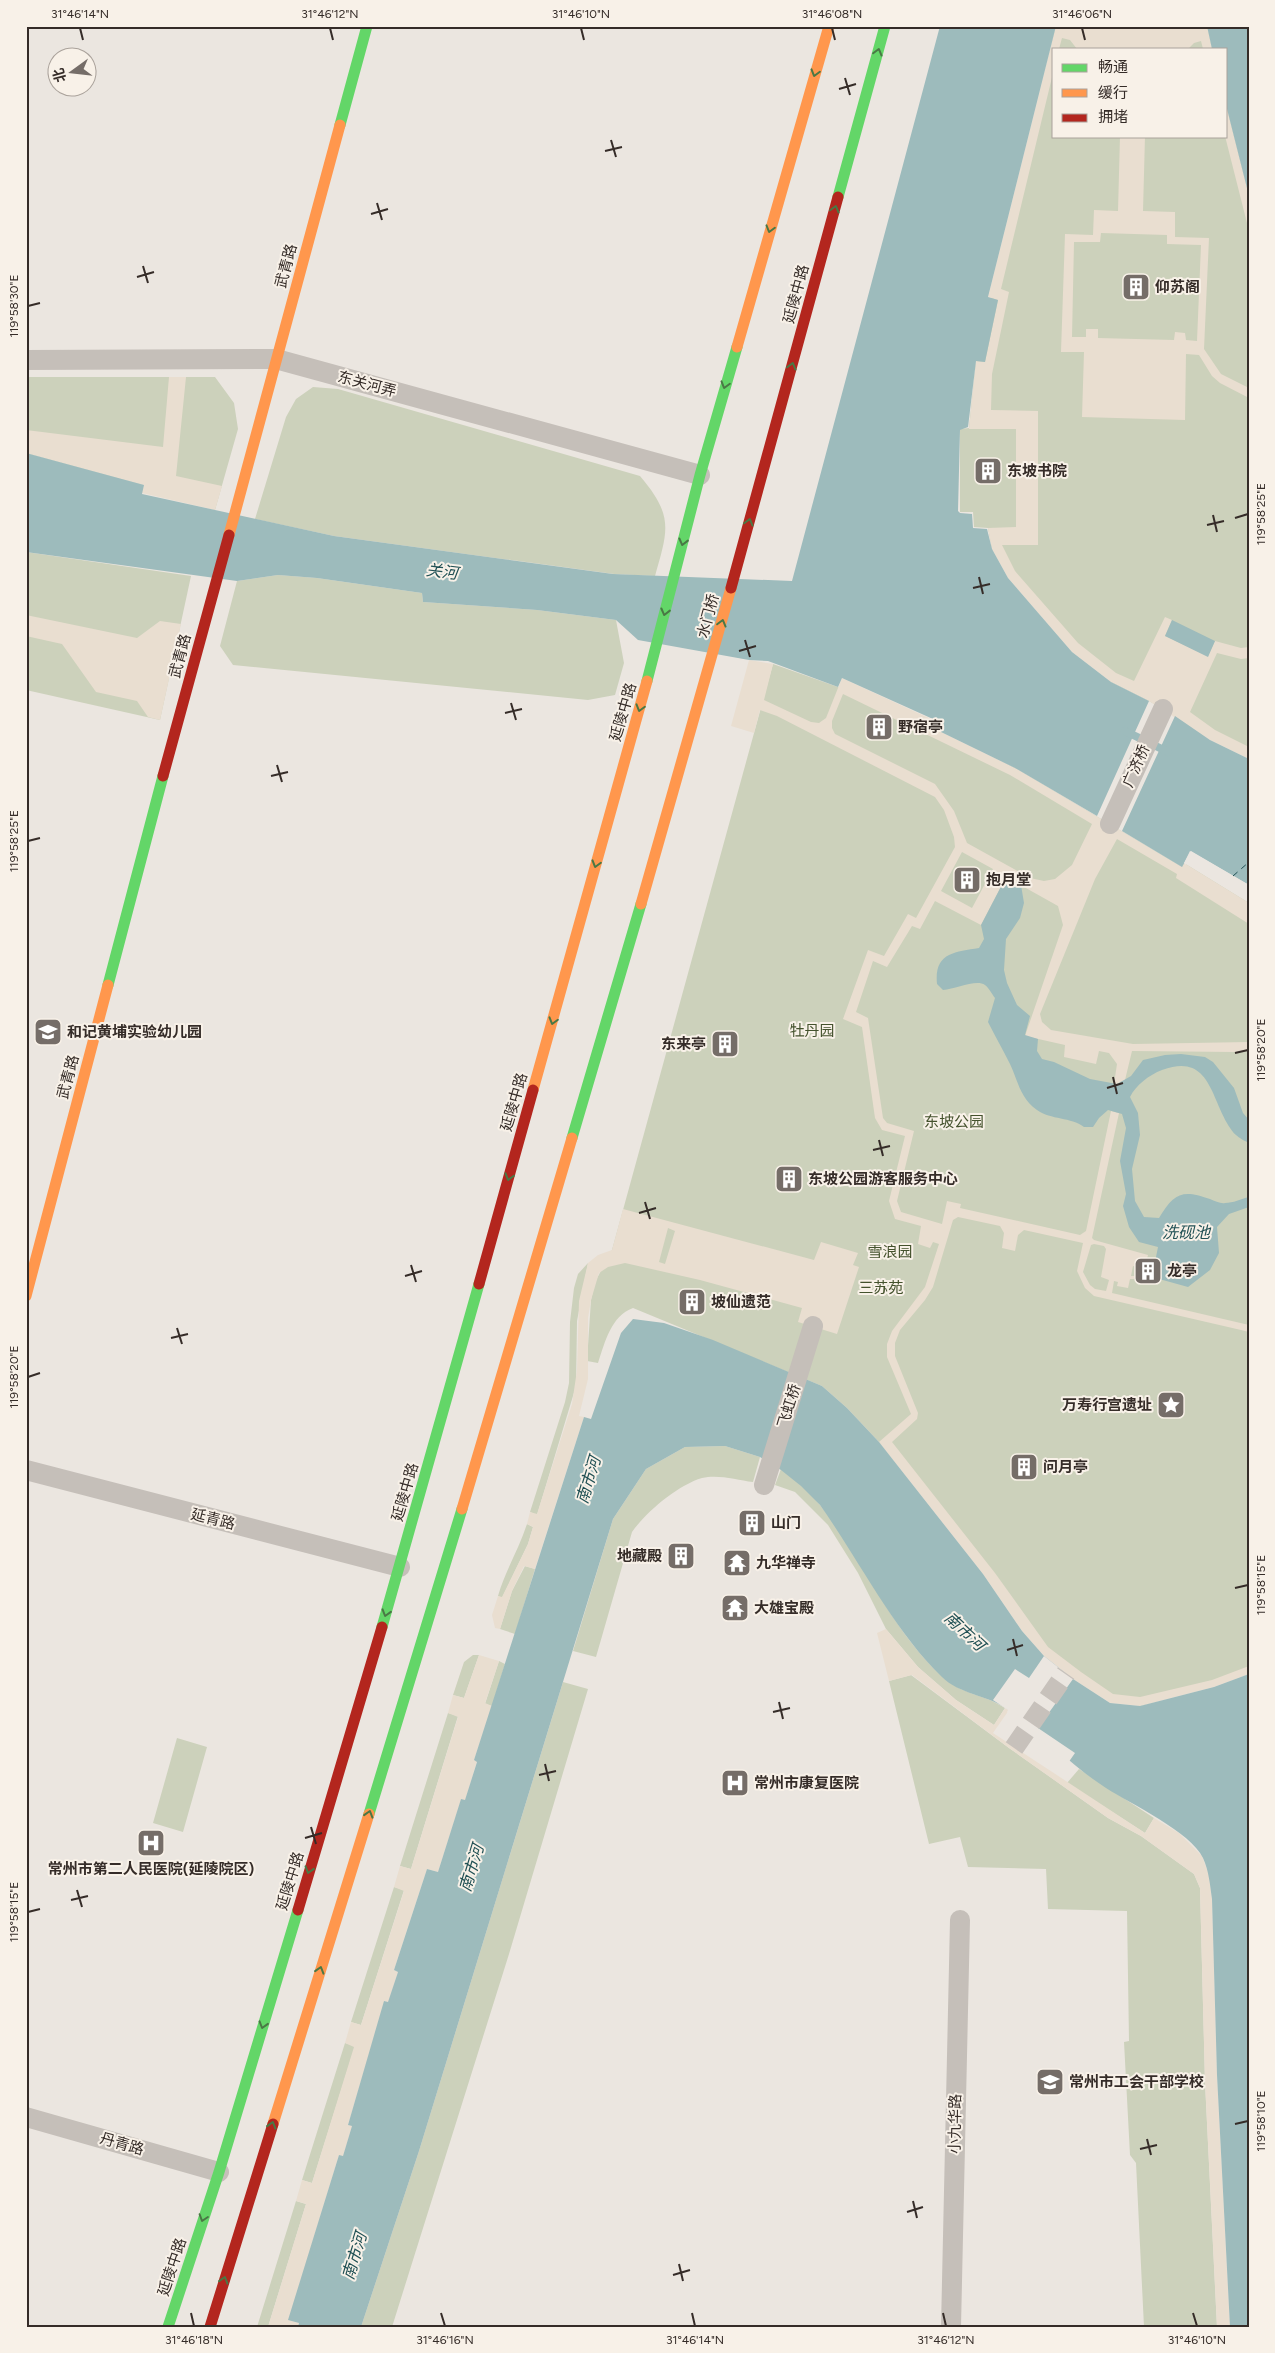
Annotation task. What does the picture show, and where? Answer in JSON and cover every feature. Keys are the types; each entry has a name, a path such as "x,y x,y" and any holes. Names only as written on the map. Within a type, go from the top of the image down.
{"main road":[{"name":"武青路","path":"26,1296 208,610 367,26"},
{"path":"700,475 829,26"},
{"name":"延陵中路","path":"736,569 885,26"},
{"name":"延陵中路","path":"168,2327 219,2172 400,1567 653,661 700,475"},
{"name":"水门桥","path":"210,2327 431,1616 709,670 736,569"}],"street":[{"name":"东关河弄","path":"26,360 276,359 700,475"},
{"name":"广济桥","path":"1110,824 1162,709"},
{"name":"飞虹桥","path":"764,1485 813,1326"},
{"name":"延青路","path":"26,1470 400,1567"},
{"name":"小九华路","path":"951,2327 960,1920"},
{"name":"丹青路","path":"26,2117 219,2172"}],"green space":[{"path":"1056,26 1207,26 1212,48 1052,48 1052,138 1228,138 1228,113 1249,196 1249,759 1149,701 1111,682 992,549 988,528 974,527 973,512 960,512 960,429 969,428 976,361"},
{"path":"26,377 215,377 234,403 238,429 215,510 143,485 26,453"},
{"path":"313,387 338,389 640,476 659,502 665,524 663,547 655,576 614,574 334,536 255,519 286,417 296,399"},
{"path":"26,552 191,576 160,720 26,690"},
{"path":"278,575 317,578 422,593 423,602 537,610 616,620 624,663 615,695 588,700 233,665 220,646 237,581"},
{"name":"东坡公园","path":"773,664 838,687 1015,768 1182,867 1184,863 1249,903 1249,1674 1140,1706 1073,1679 879,1442 847,1408 822,1386 633,1308 625,1312 614,1323 606,1338 598,1363 587,1361 591,1300 595,1282 612,1250"},
{"path":"588,1263 577,1321 576,1386 537,1515 530,1512 565,1402 569,1383 570,1322 574,1288 578,1274"},
{"path":"725,1446 760,1457 753,1482 721,1477 702,1478 673,1493 645,1516 632,1532 596,1657 573,1651 613,1519 646,1469 685,1447"},
{"path":"781,1469 807,1490 836,1526 893,1617 925,1659 944,1678 958,1688 1005,1708 994,1725 956,1700 918,1667 886,1629 858,1573 828,1525 795,1492 775,1485"},
{"path":"527,1524 533,1527 528,1544 502,1598 498,1596 501,1587"},
{"path":"525,1566 535,1569 515,1634 500,1629 512,1591"},
{"path":"473,1655 479,1655 464,1698 453,1695 464,1662"},
{"path":"499,1661 505,1664 492,1706 485,1704"},
{"path":"911,1675 1009,1748 1108,1818 1141,1836 1194,1874 1200,1888 1205,2082 1217,2327 1144,2327 1136,2163 1130,2155 1124,2042 1129,2041 1127,1911 1048,1909 1046,1869 968,1867 960,1837 929,1844 889,1681"},
{"path":"563,1682 588,1689 509,1954 392,2327 361,2327 419,2151"},
{"path":"448,1713 458,1716 411,1869 400,1866"},
{"path":"177,1738 207,1747 183,1832 153,1823"},
{"path":"1079,1769 1154,1818 1145,1833 1067,1783"},
{"path":"394,1887 404,1890 361,2025 351,2022"},
{"path":"345,2043 355,2046 312,2183 302,2180"},
{"path":"296,2201 306,2204 268,2327 257,2327"}],"shaded area":[{"path":"1056,26 1073,28 1078,26 1207,26 1212,48 1203,48 1201,41 1194,43 1189,48 1076,48 1070,40 1062,38 1059,48 1052,48 1052,77 1001,289 1009,292 992,374 991,410 1038,411 1038,545 1002,545 1015,571 1078,643 1116,673 1134,681 1165,617 1172,620 1165,636 1208,656 1215,641 1241,648 1249,647 1249,658 1241,659 1217,653 1190,712 1215,730 1249,747 1249,759 1210,740 1149,701 1111,682 1072,652 1008,578 992,549 988,528 1016,527 1016,429 969,429 976,361 985,362 998,300 988,297"},
{"path":"1228,113 1249,196 1249,231 1226,138 1228,138"},
{"path":"1120,138 1145,138 1143,211 1175,212 1175,237 1209,238 1204,349 1221,374 1249,388 1249,398 1220,383 1212,376 1199,355 1186,354 1185,420 1082,417 1084,352 1061,352 1065,234 1093,235 1094,210 1118,211","holes":["1101,233 1167,235 1167,244 1201,245 1197,341 1186,340 1185,333 1175,332 1174,340 1098,338 1098,329 1086,329 1086,337 1072,337 1074,242 1100,242"]},
{"path":"169,377 186,377 176,476 222,486 215,510 142,493 143,485 26,453 26,430 163,447"},
{"path":"26,615 137,638 160,621 181,624 160,720 148,717 137,701 96,692 62,644 26,636"},
{"path":"749,660 773,664 764,700 811,722 819,723 826,718 842,678 944,725 941,732 1015,768 1182,867 1184,863 1249,903 1249,924 1176,878 1177,874 1117,839 1095,879 1040,1014 1042,1022 1051,1030 1133,1044 1249,1042 1249,1050 1235,1052 1132,1051 1125,1080 1114,1084 1117,1064 1109,1053 1099,1051 1096,1064 1064,1057 1065,1045 1025,1036 1063,925 1058,906 1006,877 981,925 935,901 920,929 912,926 887,967 873,961 856,1012 868,1018 883,1118 887,1123 914,1131 897,1201 901,1212 942,1224 947,1201 961,1204 960,1208 1080,1235 1086,1231 1111,1111 1119,1113 1092,1238 1148,1255 1147,1259 1143,1258 1140,1268 1133,1266 1131,1276 1135,1276 1134,1279 1130,1279 1128,1288 1117,1286 1118,1282 1114,1281 1112,1293 1249,1325 1249,1332 1094,1296 1085,1288 1077,1271 1083,1243 1024,1230 1018,1235 1015,1251 1002,1248 1004,1233 1000,1226 958,1217 953,1220 933,1287 925,1300 900,1330 895,1343 895,1356 918,1413 917,1419 892,1442 995,1573 1048,1647 1113,1694 1140,1697 1212,1680 1249,1666 1249,1674 1214,1687 1140,1706 1110,1703 1073,1679 1044,1656 1022,1631 983,1574 879,1442 911,1414 887,1357 887,1344 892,1331 925,1287 939,1244 933,1242 930,1248 918,1244 921,1226 895,1219 889,1201 905,1136 882,1130 875,1118 862,1027 843,1019 868,950 884,956 908,914 916,918 955,847 954,837 944,810 935,797 777,716 760,710 754,733 731,726","holes":["843,694 1010,775 1092,824 1072,865 1055,879 1044,881 1030,878 967,843 954,811 935,784 835,734 832,728 832,721","962,852 993,869 972,908 941,891","1091,1245 1104,1246 1106,1249 1101,1277 1109,1280 1106,1291 1095,1289 1090,1285 1083,1272"]},
{"path":"623,1209 814,1260 821,1242 858,1253 853,1265 859,1267 837,1334 798,1322 802,1308 700,1280 625,1263 608,1267 599,1273 588,1318 588,1379 579,1416 584,1417 535,1569 524,1566 512,1591 500,1629 495,1628 492,1615 498,1596 502,1597 528,1544 533,1527 527,1524 530,1512 537,1514 572,1404 577,1370 579,1301 588,1263 598,1255 612,1250","holes":["668,1228 675,1231 665,1264 659,1262"]},
{"path":"886,1629 918,1667 956,1700 994,1725 1005,1708 1009,1710 993,1733 1145,1833 1154,1818 1179,1833 1202,1856 1209,1875 1212,1899 1217,2075 1230,2327 1217,2327 1205,2082 1200,1888 1194,1874 1141,1836 1108,1818 1009,1748 912,1675 889,1681 877,1633"},
{"path":"479,1655 499,1661 485,1703 492,1706 474,1760 477,1761 465,1801 461,1800 438,1872 427,1869 394,1970 398,1972 388,2003 385,2001 348,2125 352,2126 343,2157 339,2155 289,2320 299,2323 298,2327 268,2327 306,2204 296,2201 302,2180 312,2183 354,2047 345,2043 351,2022 361,2025 404,1891 394,1887 400,1866 411,1869 458,1717 448,1713 453,1695 464,1698"}],"water":[{"name":"关河","path":"940,26 1056,26 988,297 998,300 985,362 976,361 968,427 960,430 958,511 960,513 972,514 973,528 987,529 992,549 1008,578 1072,652 1111,682 1149,701 1097,816 1015,768 941,732 944,724 842,678 838,687 768,661 749,660 638,640 616,620 537,610 423,602 422,593 317,578 278,575 237,581 26,552 26,453 144,485 142,494 334,536 613,574 792,581"},
{"path":"1207,26 1249,26 1249,196 1228,113 1228,48 1212,48"},
{"path":"1172,620 1215,641 1208,657 1165,636"},
{"path":"1175,716 1210,740 1249,759 1249,885 1191,851 1182,867 1122,831"},
{"name":"洗砚池","path":"1006,877 1021,885 1024,903 1020,918 1006,939 1004,970 1007,983 1017,1005 1030,1016 1025,1035 1038,1039 1037,1051 1042,1059 1054,1062 1090,1079 1117,1084 1131,1076 1143,1060 1165,1055 1181,1054 1205,1057 1213,1062 1234,1088 1243,1113 1249,1120 1249,1143 1236,1135 1228,1124 1209,1085 1202,1075 1192,1068 1179,1066 1157,1072 1139,1085 1130,1097 1138,1113 1140,1135 1132,1169 1135,1201 1144,1217 1159,1218 1169,1203 1180,1195 1192,1194 1223,1203 1249,1197 1249,1207 1229,1214 1217,1227 1219,1253 1210,1270 1188,1287 1152,1277 1158,1247 1139,1242 1129,1227 1123,1206 1126,1194 1120,1161 1126,1128 1122,1114 1108,1110 1093,1127 1084,1127 1037,1110 1023,1095 1010,1064 988,1022 995,998 988,988 981,983 976,983 943,990 937,984 937,974 942,960 954,953 979,948 984,939 981,925"},
{"name":"南市河","path":"633,1319 664,1323 713,1340 822,1386 847,1408 879,1442 983,1574 1022,1631 1044,1656 1073,1679 1110,1703 1140,1706 1214,1687 1249,1674 1249,2327 1230,2327 1217,2075 1212,1899 1208,1873 1203,1858 1186,1838 1159,1819 1093,1779 1006,1708 964,1691 942,1677 925,1659 893,1617 820,1505 781,1470 760,1457 725,1446 685,1447 646,1469 613,1519 419,2151 361,2327 298,2327 299,2323 288,2320 339,2155 343,2156 352,2126 348,2125 384,2001 388,2002 398,1972 394,1970 427,1869 438,1872 461,1799 465,1800 477,1762 474,1760 584,1417 591,1419 621,1333"}],"pier":[{"path":"1190,851 1249,885 1249,888 1191,855 1186,865 1184,863"},
{"path":"1044,1656 1073,1679 1038,1728 1075,1753 1068,1763 1007,1712 1008,1710 993,1700 1015,1669 1029,1678"}],"waterway":[{"path":"1125,731 1168,752"}],"ferry route":[{"path":"1233,876 1249,862"}],"tunnel":[{"path":"1014,1748 1066,1673"}],"traffic: fast":[{"path":"340,125 367,26"},
{"path":"838,197 885,26"},
{"path":"647,681 700,475 737,347"},
{"path":"108,985 163,776"},
{"path":"572,1138 641,904"},
{"path":"382,1627 479,1284"},
{"path":"369,1814 462,1509"},
{"path":"168,2327 219,2172 298,1910"}],"traffic: slow":[{"path":"737,347 829,26"},
{"path":"229,535 340,125"},
{"path":"641,904 731,588"},
{"path":"533,1090 647,681"},
{"path":"26,1296 108,985"},
{"path":"462,1509 572,1138"},
{"path":"273,2124 369,1814"}],"traffic: jam":[{"path":"731,588 838,197"},
{"path":"163,776 229,535"},
{"path":"479,1284 533,1090"},
{"path":"298,1910 382,1627"},
{"path":"210,2327 273,2124"}],"place":[{"name":"仰苏阁","path":"1136,287"},
{"name":"东坡书院","path":"988,471"},
{"name":"野宿亭","path":"879,727"},
{"name":"抱月堂","path":"967,880"},
{"name":"和记黄埔实验幼儿园","path":"48,1032"},
{"name":"东来亭","path":"725,1044"},
{"name":"东坡公园游客服务中心","path":"789,1179"},
{"name":"龙亭","path":"1148,1271"},
{"name":"坡仙遗范","path":"692,1302"},
{"name":"万寿行宫遗址","path":"1171,1405"},
{"name":"问月亭","path":"1024,1467"},
{"name":"山门","path":"752,1523"},
{"name":"地藏殿","path":"681,1556"},
{"name":"九华禅寺","path":"737,1563"},
{"name":"大雄宝殿","path":"735,1608"},
{"name":"常州市康复医院","path":"735,1783"},
{"name":"常州市第二人民医院(延陵院区)","path":"151,1843"},
{"name":"常州市工会干部学校","path":"1050,2082"}],"park label":[{"name":"牡丹园","path":"812,1031"},
{"name":"雪浪园","path":"890,1252"},
{"name":"三苏苑","path":"881,1288"}]}
